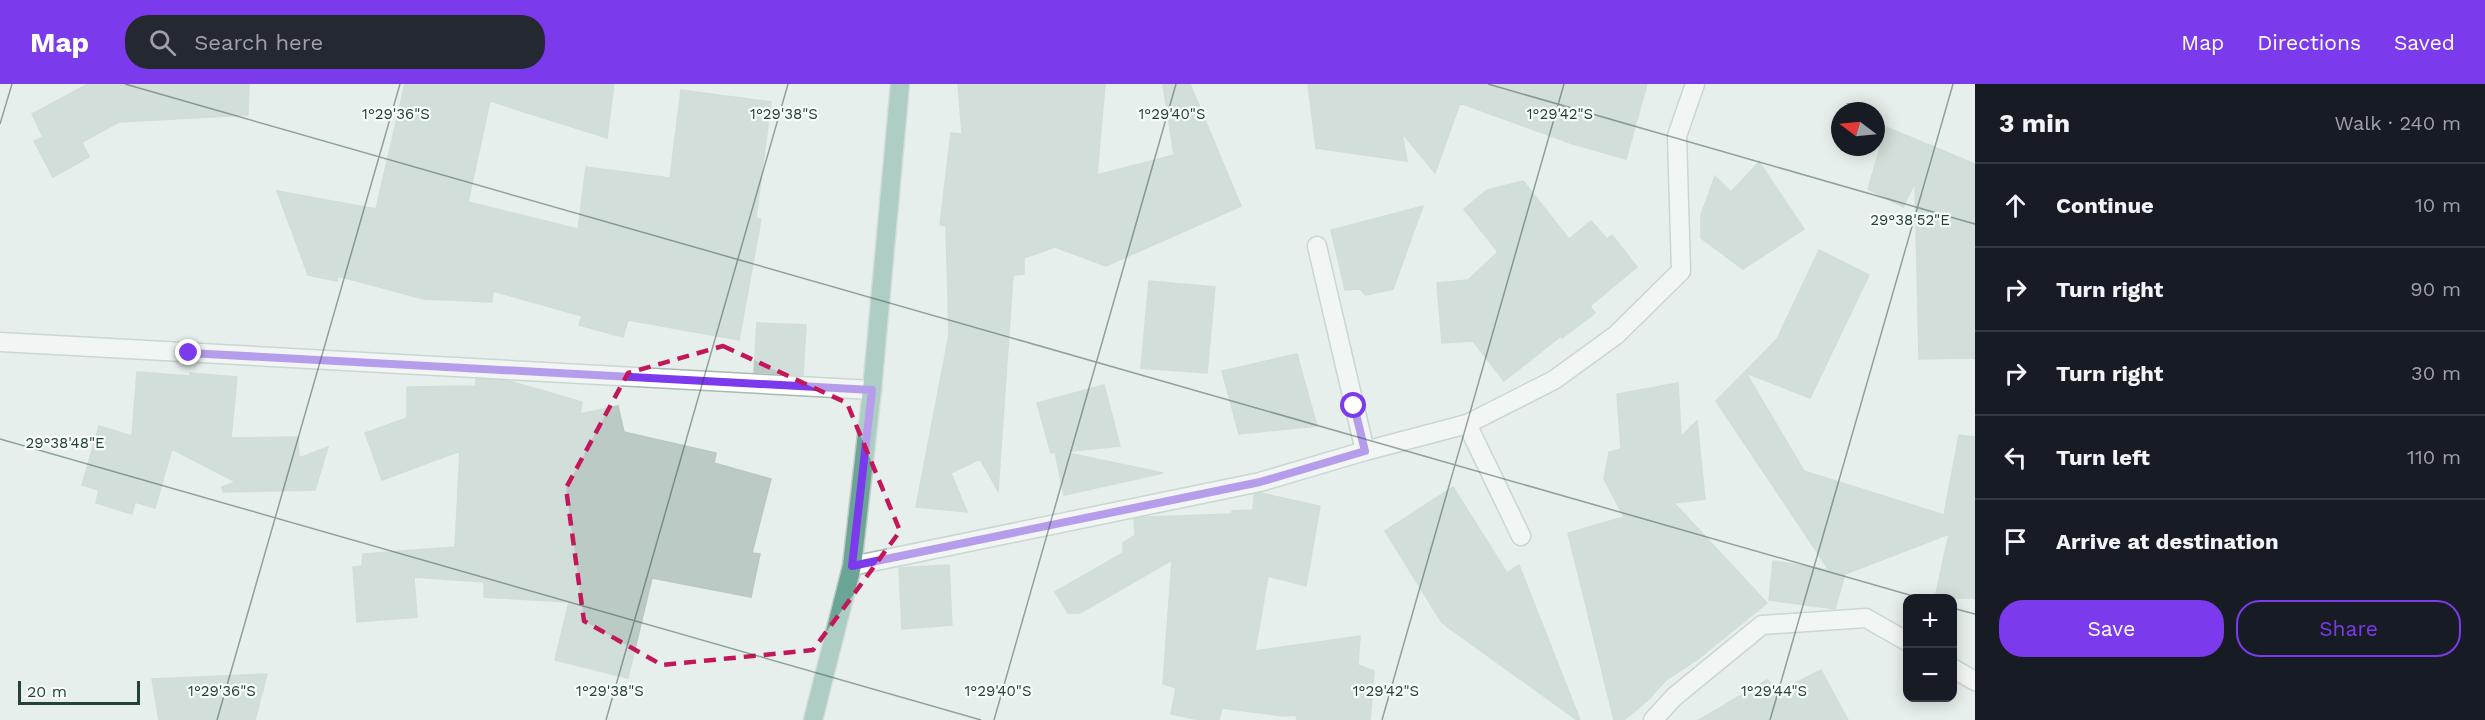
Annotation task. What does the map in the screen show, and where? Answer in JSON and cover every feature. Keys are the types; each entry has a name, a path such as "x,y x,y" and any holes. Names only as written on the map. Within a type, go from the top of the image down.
{"main road":[{"path":"813,720 852,566 872,390 900,84"}],"street":[{"path":"852,566 1260,482 1467,424 1563,374 1616,335 1681,271 1677,136 1695,84"},
{"path":"1317,246 1365,451"},
{"path":"0,342 872,390"},
{"path":"1467,424 1521,536"},
{"path":"1653,720 1674,697 1762,625 1866,618 1903,639"},
{"path":"1957,670 1975,681"}],"highlighted area":[{"path":"723,346 847,403 900,531 813,650 662,665 584,621 566,488 628,373"}],"building":[{"path":"88,84 249,84 248,115 119,122 82,142 89,157 53,177 34,141 43,137 32,114"},
{"path":"405,84 614,84 607,138 490,101 468,202 578,229 586,167 670,178 681,90 771,102 756,218 761,219 739,340 628,320 623,337 579,325 582,316 493,291 492,302 424,299 338,276 337,281 308,275 277,191 376,209"},
{"path":"958,84 1105,84 1097,175 1174,155 1163,84 1190,84 1241,206 1106,266 1055,247 1024,258 1024,274 1013,275 998,491 980,459 951,473 967,512 916,507 949,335 946,226 940,225 951,133 962,134"},
{"path":"1308,84 1647,84 1626,159 1573,144 1460,103 1435,173 1402,133 1407,161 1316,148"},
{"path":"1886,127 1975,164 1975,358 1919,359 1915,183 1903,207 1868,189 1878,156 1885,156"},
{"path":"1759,162 1804,229 1743,269 1701,238 1701,215 1715,176 1731,192"},
{"path":"1523,181 1569,239 1591,221 1607,239 1612,235 1637,267 1590,306 1595,313 1562,338 1561,336 1504,381 1473,341 1442,343 1437,283 1468,280 1498,252 1464,209 1487,190"},
{"path":"1423,206 1393,289 1366,295 1360,289 1345,290 1331,230"},
{"path":"1819,250 1869,275 1810,398 1746,373 1804,471 1944,515 1959,435 1975,437 1975,598 1957,598 1957,594 1936,594 1949,534 1845,574 1835,609 1769,600 1773,561 1829,570 1716,401 1777,339"},
{"path":"1149,281 1215,287 1207,373 1141,368"},
{"path":"757,323 806,325 803,375 754,372"},
{"path":"1297,354 1317,426 1239,434 1222,371"},
{"path":"137,372 237,377 231,438 298,437 299,458 328,447 315,490 223,492 222,487 236,482 172,449 155,508 135,502 132,514 96,503 99,490 82,485 99,426 132,436"},
{"path":"476,379 509,381 582,402 580,414 618,406 624,432 716,453 714,463 771,479 752,553 760,554 751,597 652,578 628,678 555,660 569,602 484,597 484,582 414,577 417,617 357,622 353,567 362,566 363,554 455,547 460,451 382,480 365,433 407,418 407,387 476,386"},
{"path":"1678,383 1681,437 1697,421 1705,499 1674,503 1767,603 1698,659 1666,680 1648,700 1624,720 1614,720 1568,533 1624,517 1604,479 1609,452 1621,449 1617,394"},
{"path":"1104,385 1120,446 1063,452 1163,473 1064,495 1055,452 1051,453 1037,403"},
{"path":"1453,487 1507,573 1519,565 1580,720 1445,625 1449,624 1442,623 1385,531"},
{"path":"1260,493 1320,506 1306,586 1268,576 1255,651 1360,636 1358,665 1374,671 1370,720 1297,720 1296,715 1284,716 1222,708 1219,720 1200,720 1171,714 1176,688 1163,684 1172,560 1080,613 1068,613 1055,592 1123,553 1123,543 1135,535 1134,519 1232,514 1232,511 1253,510 1254,495"},
{"path":"949,565 952,625 902,629 899,568"},
{"path":"1821,670 1848,720 1699,720 1767,680 1780,691"},
{"path":"267,674 255,720 159,720 152,679"}],"route":[{"path":"189,353 872,390 852,566 1260,482 1365,451 1354,406"}]}
